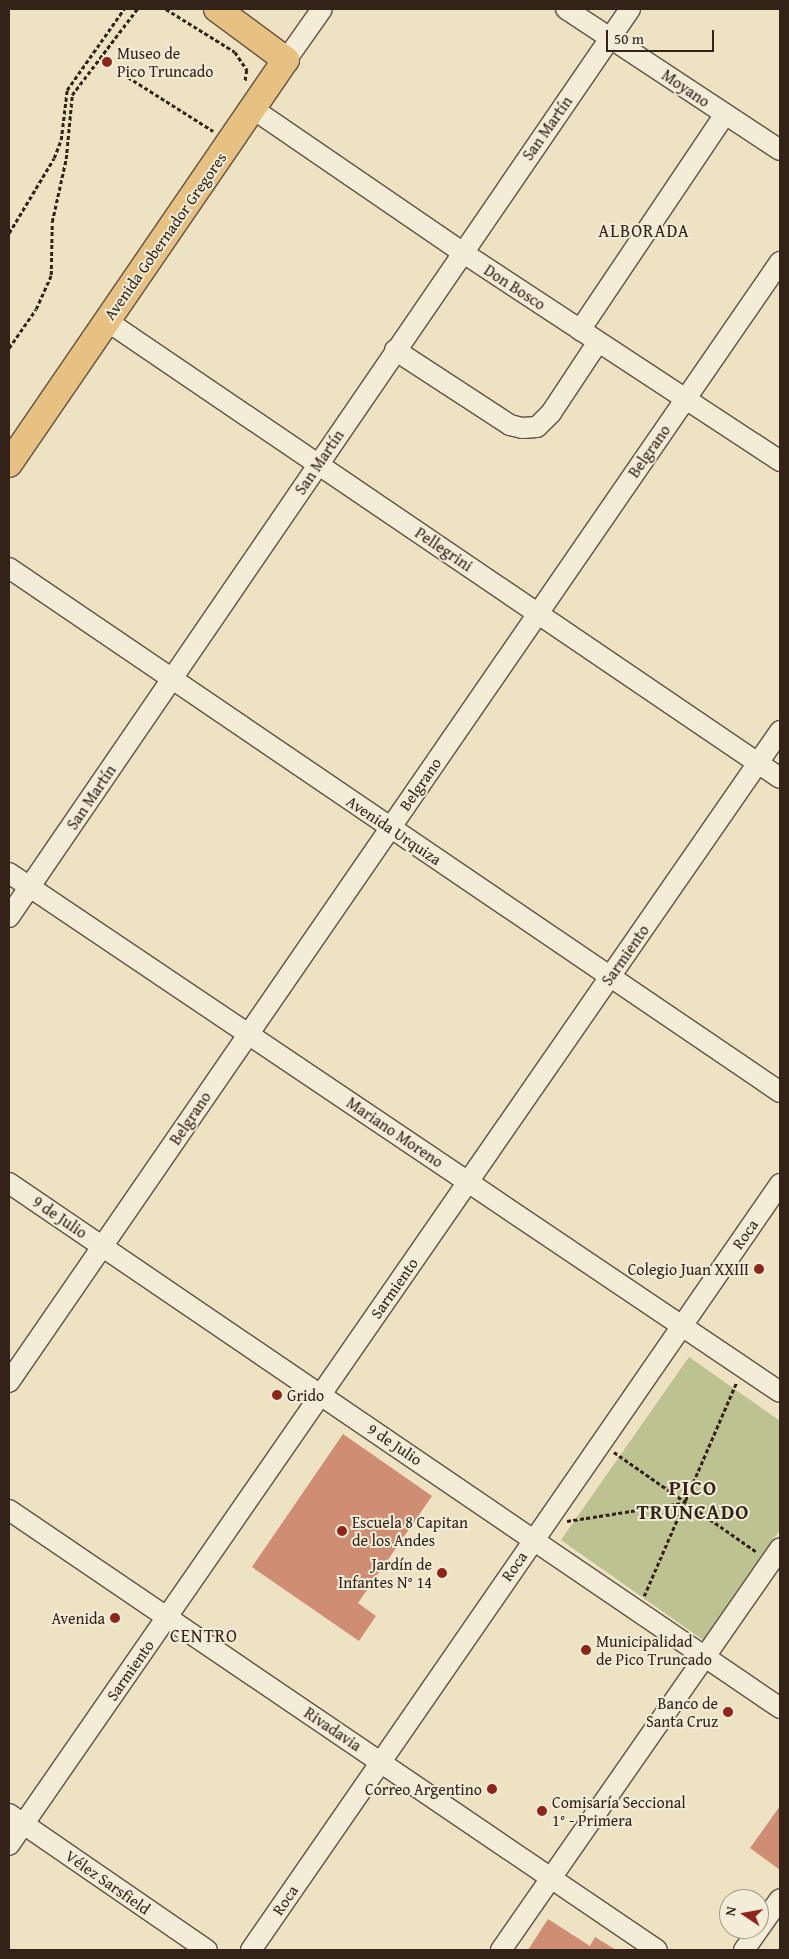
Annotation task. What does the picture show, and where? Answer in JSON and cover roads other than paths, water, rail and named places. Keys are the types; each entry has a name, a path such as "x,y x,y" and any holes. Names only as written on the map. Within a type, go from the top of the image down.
{"main road":[{"path":"217,9 286,60"},
{"name":"Avenida Gobernador Gregores","path":"9,464 107,321 248,98 286,60"}],"street":[{"name":"Avenida Gobernador Gregores","path":"286,60 322,9"},
{"name":"Moyano","path":"566,9 780,150"},
{"name":"San Martín","path":"9,917 630,9"},
{"name":"Don Bosco","path":"248,98 462,252 780,461"},
{"path":"580,330 725,114"},
{"name":"Belgrano","path":"9,1382 780,262"},
{"name":"Pellegrini","path":"107,321 780,778"},
{"path":"396,350 510,425 522,428 537,427 551,413 598,342"},
{"name":"Avenida Urquiza","path":"9,568 780,1092"},
{"name":"Sarmiento","path":"9,1845 16,1819 166,1617 780,731"},
{"name":"Mariano Moreno","path":"9,873 780,1392"},
{"name":"9 de Julio","path":"9,1182 321,1394 539,1532 638,1609 780,1708"},
{"name":"Roca","path":"251,1950 379,1760 780,1184"},
{"name":"Rivadavia","path":"9,1510 551,1876 656,1950"},
{"path":"501,1950 705,1654 776,1555"},
{"name":"Vélez Sarsfield","path":"16,1819 207,1950"},
{"path":"744,1950 780,1898"}],"place":[{"name":"Museo de Pico Truncado","path":"107,62"},
{"name":"Colegio Juan XXIII","path":"759,1269"},
{"name":"Grido","path":"277,1395"},
{"name":"Escuela 8 Capitan de los Andes","path":"342,1531"},
{"name":"Jardín de Infantes N° 14","path":"442,1573"},
{"name":"Avenida","path":"115,1618"},
{"name":"Municipalidad de Pico Truncado","path":"586,1650"},
{"name":"Banco de Santa Cruz","path":"728,1712"},
{"name":"Correo Argentino","path":"492,1789"},
{"name":"Comisaría Seccional 1° - Primera","path":"542,1811"}],"district":[{"name":"ALBORADA","path":"644,231"},
{"name":"PICO TRUNCADO","path":"693,1500"},
{"name":"CENTRO","path":"204,1636"}]}
